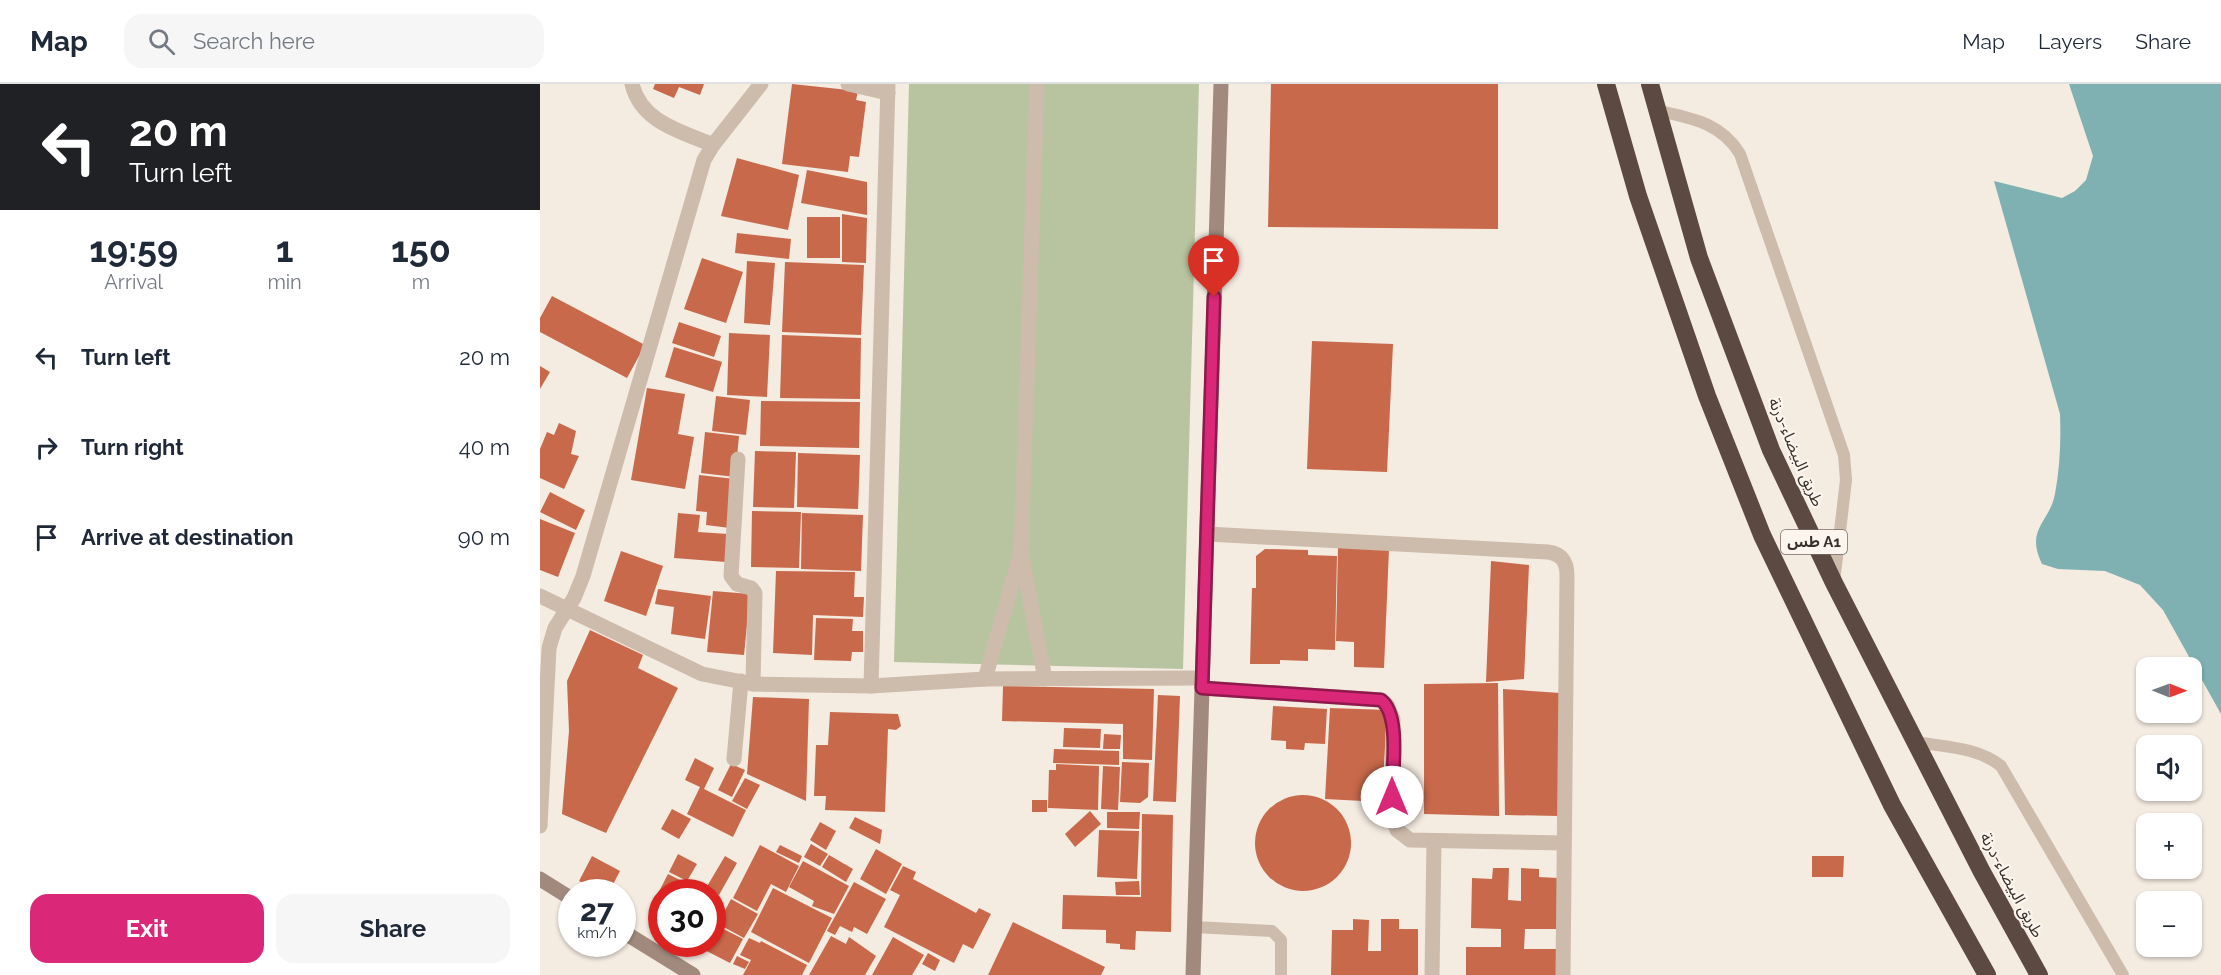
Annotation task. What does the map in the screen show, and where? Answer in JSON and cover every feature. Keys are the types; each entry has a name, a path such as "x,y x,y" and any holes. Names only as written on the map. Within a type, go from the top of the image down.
{"highway":[{"name":"طس A1","path":"1606,84 1638,195 1699,374 1762,536 1892,805 1987,975"},
{"name":"طريق البيضاء-درنة","path":"1650,84 1655,110 1699,258 1771,450 1834,583 2038,975"}],"street":[{"path":"632,84 643,109 654,119 713,145"},
{"path":"540,826 549,648 555,628 583,576 698,176 713,145 761,84"},
{"path":"848,84 888,88 871,686"},
{"path":"1037,84 1021,552 1045,679"},
{"path":"1192,975 1221,84"},
{"path":"734,759 747,683 755,593 751,588 737,584 731,576 738,459"},
{"path":"1207,534 1548,552 1563,558 1567,566 1563,975"},
{"path":"985,680 1021,552"},
{"path":"540,596 702,674 747,683 871,686 1045,679 1202,683 1381,700 1387,705 1393,719 1393,823 1402,836 1410,840 1564,843"},
{"path":"1432,975 1434,841"},
{"path":"540,879 558,890"},
{"path":"636,940 693,975"}],"lane":[{"path":"1655,110 1713,126 1733,142 1740,154 1844,455 1846,480 1834,583"},
{"path":"1916,742 1983,754 2001,766 2123,975"},
{"path":"1194,927 1272,931 1281,940 1281,975"}],"green space":[{"path":"909,84 1199,84 1183,669 894,662"}],"water":[{"path":"2069,84 2221,84 2221,714 2202,680 2202,657 2189,657 2163,610 2140,585 2105,571 2058,569 2042,564 2037,552 2037,534 2052,504 2057,484 2060,414 1994,181 2062,198 2075,191 2086,180 2093,156"}],"building":[{"path":"655,84 704,84 700,95 679,87 674,98 653,89"},
{"path":"792,84 858,91 856,100 866,102 859,157 850,156 848,172 782,164"},
{"path":"1271,84 1498,84 1498,229 1268,227"},
{"path":"737,158 799,175 788,230 721,216"},
{"path":"807,170 867,182 867,215 801,203"},
{"path":"842,214 867,218 866,263 842,262"},
{"path":"807,217 840,217 840,258 807,258"},
{"path":"737,233 791,239 789,259 735,253"},
{"path":"702,258 743,272 726,323 684,309"},
{"path":"747,261 775,263 770,325 744,323"},
{"path":"785,262 864,265 861,335 782,332"},
{"path":"552,296 645,345 627,378 540,332 540,318"},
{"path":"679,322 721,336 714,357 672,343"},
{"path":"729,333 770,335 767,397 727,395"},
{"path":"782,335 861,338 860,399 780,398"},
{"path":"1312,341 1393,344 1387,472 1307,469"},
{"path":"674,347 722,362 713,392 665,377"},
{"path":"540,366 550,372 540,389"},
{"path":"647,388 685,394 678,434 694,437 685,489 631,480"},
{"path":"716,396 750,400 746,435 712,431"},
{"path":"761,401 860,402 859,448 760,446"},
{"path":"559,423 576,431 571,454 579,456 564,489 540,478 540,449 547,432 554,435"},
{"path":"705,432 739,436 735,477 701,473"},
{"path":"755,451 796,452 794,508 753,507"},
{"path":"798,453 860,455 858,509 797,507"},
{"path":"699,475 735,479 730,528 706,525 707,512 696,511"},
{"path":"550,492 585,510 576,530 540,512"},
{"path":"752,511 801,512 799,568 751,567"},
{"path":"678,513 700,515 698,532 728,534 726,562 674,558"},
{"path":"802,513 863,515 861,571 801,569"},
{"path":"540,519 575,533 558,577 540,570"},
{"path":"1338,547 1389,549 1384,668 1354,667 1354,642 1336,641"},
{"path":"1265,549 1308,550 1308,555 1337,556 1335,650 1308,649 1308,661 1280,660 1280,664 1250,664 1252,588 1256,588 1256,556"},
{"path":"621,551 663,566 646,616 604,601"},
{"path":"1491,561 1529,565 1524,679 1486,682"},
{"path":"776,571 855,572 854,597 864,597 863,617 813,615 812,655 773,653"},
{"path":"658,589 711,596 705,639 671,634 674,607 655,604"},
{"path":"713,591 750,594 744,655 707,652"},
{"path":"816,618 853,619 852,631 863,631 863,652 852,652 851,661 814,660"},
{"path":"590,630 643,655 638,668 678,688 606,833 562,814 569,731 567,681"},
{"path":"1498,683 1499,816 1424,814 1424,684"},
{"path":"1003,686 1154,689 1152,760 1123,759 1123,724 1002,721"},
{"path":"1503,689 1560,693 1559,816 1505,815"},
{"path":"1158,695 1180,696 1176,802 1153,801"},
{"path":"753,697 809,699 806,801 747,774"},
{"path":"1273,706 1327,709 1325,744 1305,743 1304,750 1286,749 1286,741 1271,740"},
{"path":"1330,708 1387,710 1382,802 1325,799"},
{"path":"830,712 898,714 901,726 896,730 888,729 885,812 825,810 826,796 814,796 816,745 828,745"},
{"path":"1064,728 1101,729 1100,748 1063,747"},
{"path":"1104,734 1121,735 1120,749 1103,749"},
{"path":"1054,749 1119,751 1119,765 1053,763"},
{"path":"695,758 714,768 704,789 746,810 733,837 687,814 700,787 685,780"},
{"path":"1122,762 1149,763 1148,797 1140,803 1120,802"},
{"path":"731,764 745,770 732,797 718,790"},
{"path":"1056,764 1099,766 1098,810 1048,808 1049,770 1056,770"},
{"path":"1103,766 1120,767 1118,810 1101,809"},
{"path":"745,778 760,785 747,809 732,801"},
{"path":"1303,795 1321,799 1337,809 1347,825 1351,843 1347,861 1337,877 1321,887 1303,891 1285,887 1269,877 1259,861 1255,843 1259,825 1269,809 1285,799"},
{"path":"1032,800 1047,800 1047,812 1032,812"},
{"path":"672,809 691,819 679,839 661,829"},
{"path":"1090,811 1101,824 1075,847 1065,834"},
{"path":"1107,812 1140,812 1139,829 1107,828"},
{"path":"1142,814 1173,815 1171,932 1136,931 1135,950 1120,949 1120,944 1106,943 1106,930 1062,929 1063,895 1141,897"},
{"path":"855,817 882,830 880,844 849,828"},
{"path":"820,822 836,831 826,850 810,840"},
{"path":"1099,830 1139,831 1137,879 1097,877"},
{"path":"811,844 828,854 820,866 804,857"},
{"path":"760,845 799,866 786,892 771,884 757,911 733,898"},
{"path":"780,845 802,856 799,863 776,852"},
{"path":"876,849 902,864 886,894 860,879"},
{"path":"678,854 697,864 688,879 669,872"},
{"path":"829,855 853,869 846,882 822,867"},
{"path":"592,856 620,871 616,879 580,879"},
{"path":"725,856 737,863 726,883 726,879 711,879"},
{"path":"1812,856 1844,856 1843,877 1812,877"},
{"path":"803,861 849,886 834,914 812,906 814,901 789,887"},
{"path":"903,866 916,872 913,879 976,913 979,908 991,914 973,949 963,944 954,963 884,927 900,895 890,890"},
{"path":"1493,868 1509,868 1508,900 1521,901 1521,868 1539,869 1539,877 1558,878 1557,929 1525,929 1524,949 1558,949 1557,975 1466,975 1466,947 1501,947 1501,929 1471,928 1472,878 1492,879"},
{"path":"668,874 678,879 665,879"},
{"path":"1139,881 1140,895 1116,895 1115,882"},
{"path":"854,882 886,899 867,934 854,927 852,932 840,926 835,935 827,931"},
{"path":"773,888 832,918 809,963 751,932"},
{"path":"731,899 758,914 744,938 726,928 726,909"},
{"path":"1353,919 1369,920 1368,951 1381,951 1381,919 1399,919 1399,929 1418,929 1418,975 1331,975 1332,930 1353,930"},
{"path":"1013,922 1105,967 1101,975 988,975"},
{"path":"726,930 743,939 730,963 718,957 726,957"},
{"path":"831,936 846,944 849,937 876,956 865,975 809,975"},
{"path":"893,937 924,955 912,975 872,975"},
{"path":"749,938 760,943 761,941 807,965 802,975 743,975 751,960 740,955"},
{"path":"928,953 940,960 935,971 922,964"},
{"path":"737,956 749,962 745,969 733,964"}],"route":[{"path":"1214,297 1202,688 1381,700 1387,705 1393,719 1392,797"}]}
